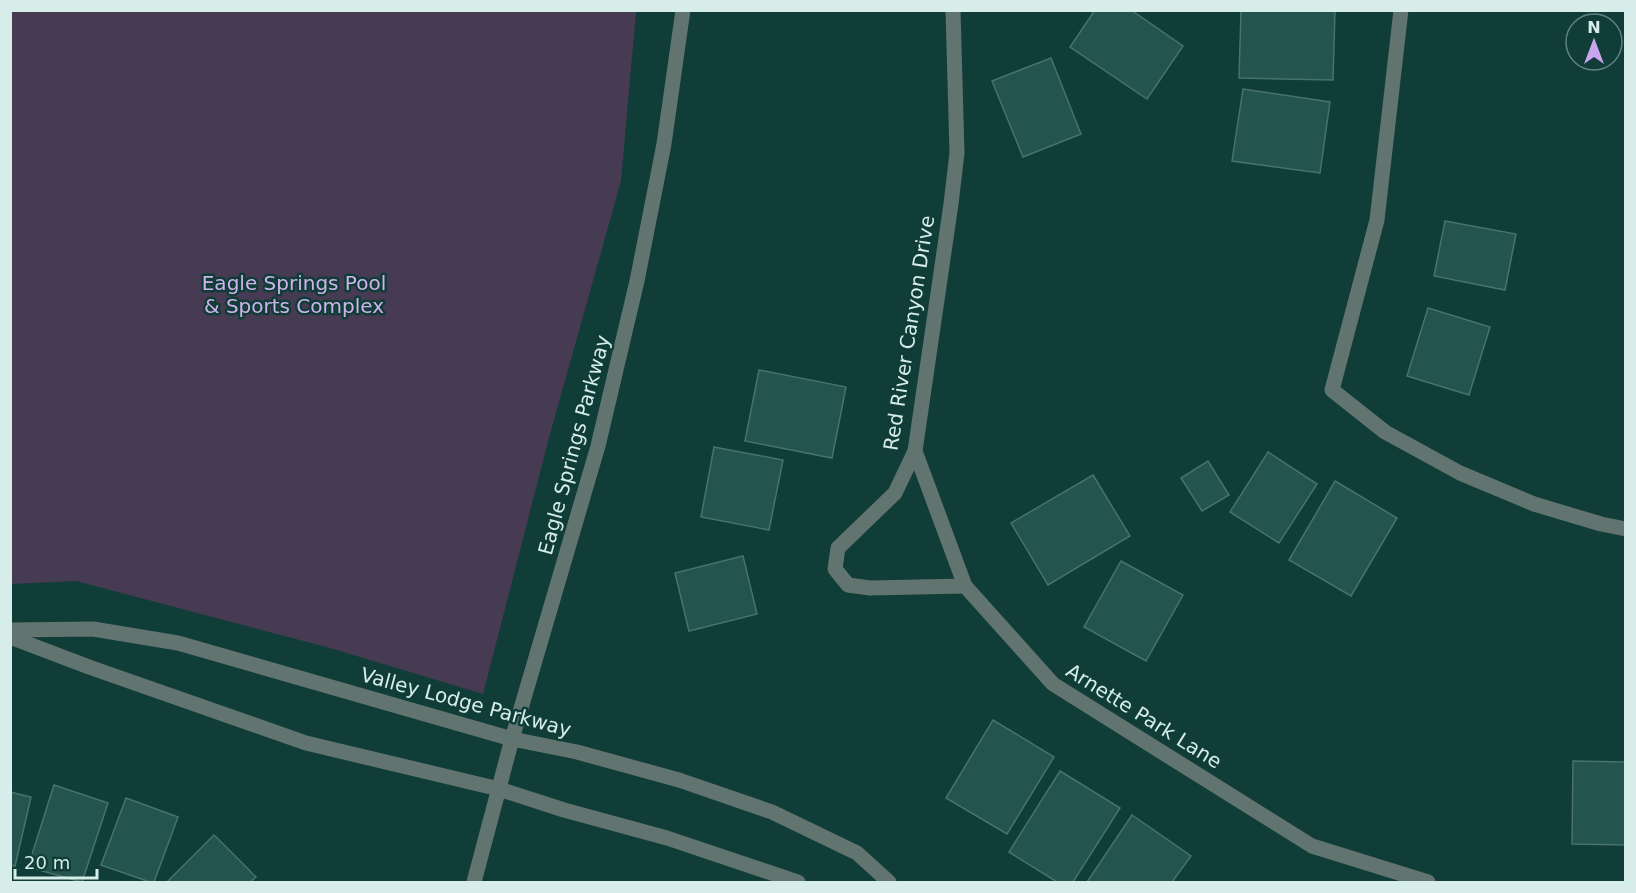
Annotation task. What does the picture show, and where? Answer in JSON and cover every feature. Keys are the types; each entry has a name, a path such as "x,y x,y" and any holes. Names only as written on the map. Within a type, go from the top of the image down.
{"street":[{"name":"Eagle Springs Parkway","path":"474,882 512,739 598,447 632,303 664,144 683,10"},
{"name":"Red River Canyon Drive","path":"953,10 957,153 915,451 895,493 838,548 835,569 848,585 870,588 965,586"},
{"path":"1401,10 1377,220 1332,390 1385,432 1460,473 1534,504 1626,529"},
{"name":"Arnette Park Lane","path":"915,451 965,586 1053,684 1312,846 1428,882"},
{"name":"Valley Lodge Parkway","path":"10,630 93,629 178,643 512,739 577,752 679,780 772,812 857,853 889,882"},
{"path":"10,637 306,743 500,789 564,810 667,838 798,882"}],"green space":[{"name":"Eagle Springs Pool & Sports Complex","path":"10,11 636,11 621,181 550,434 483,694 330,648 76,581 11,584"}],"building":[{"path":"1095,10 1131,10 1183,46 1147,99 1070,47"},
{"path":"1241,10 1335,10 1333,80 1239,78"},
{"path":"1051,58 1081,134 1023,157 992,81"},
{"path":"1243,89 1330,102 1320,173 1232,161"},
{"path":"1445,221 1516,234 1505,290 1434,276"},
{"path":"1428,308 1490,327 1469,395 1407,376"},
{"path":"759,370 846,387 832,458 745,441"},
{"path":"714,447 783,460 769,530 701,517"},
{"path":"1268,452 1317,484 1279,543 1230,512"},
{"path":"1208,461 1229,495 1202,511 1181,478"},
{"path":"1093,475 1130,536 1048,585 1011,523"},
{"path":"1335,481 1397,518 1351,596 1289,560"},
{"path":"743,556 757,614 689,631 675,573"},
{"path":"1121,561 1183,595 1146,661 1084,627"},
{"path":"993,720 1054,757 1007,834 946,798"},
{"path":"1573,761 1626,762 1626,845 1572,844"},
{"path":"1060,771 1120,808 1073,882 1057,882 1009,852"},
{"path":"54,785 108,803 82,882 28,867"},
{"path":"10,792 31,797 15,866 10,865"},
{"path":"126,798 178,817 154,882 101,865"},
{"path":"1132,815 1191,856 1172,882 1087,882"},
{"path":"214,835 256,877 250,882 167,882"}]}
